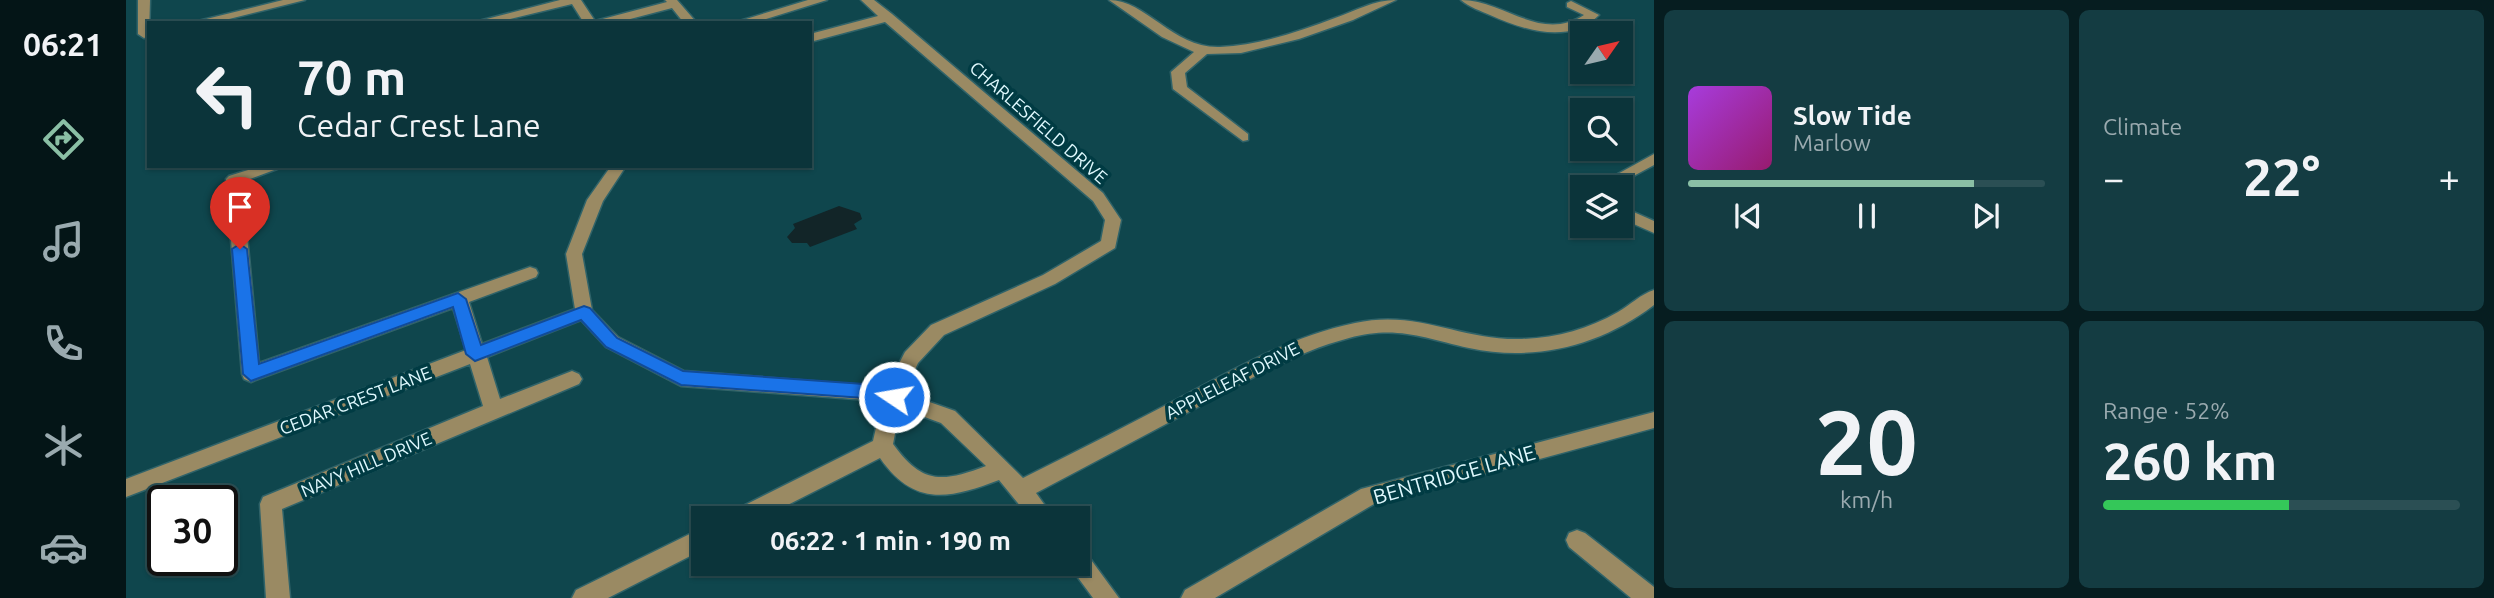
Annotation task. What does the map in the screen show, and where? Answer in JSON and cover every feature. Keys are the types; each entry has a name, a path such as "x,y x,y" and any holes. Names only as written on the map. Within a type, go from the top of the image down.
{"street":[{"path":"126,38 146,34 144,0"},
{"path":"236,0 239,13"},
{"path":"205,21 299,0"},
{"path":"486,21 575,0 589,21"},
{"path":"746,21 821,0"},
{"name":"CHARLESFIELD DRIVE","path":"867,0 1098,197 1113,220 1109,244 1081,265 933,333 913,355 894,397"},
{"path":"1115,0 1183,43 1219,52 1245,49 1367,11 1390,0"},
{"path":"1467,0 1521,23 1549,30 1567,28 1593,15 1571,5"},
{"path":"607,21 673,2 689,21"},
{"path":"812,37 888,17"},
{"path":"1204,50 1178,72 1180,89 1243,137"},
{"path":"1624,175 1654,159"},
{"path":"271,168 234,179 251,374 530,273"},
{"path":"618,168 595,200 573,254 584,312 611,342 681,378 878,392 948,417 1003,469 1033,506"},
{"path":"1633,218 1654,228"},
{"name":"APPLELEAF DRIVE","path":"1021,491 1297,345 1378,325 1402,325 1473,342 1547,347 1602,331 1636,311 1654,296"},
{"path":"458,299 494,410 572,379"},
{"name":"CEDAR CREST LANE","path":"126,488 584,312"},
{"path":"894,397 884,424 883,446 905,475 932,486 962,485 1003,469"},
{"name":"NAVY HILL DRIVE","path":"278,598 271,504 494,410"},
{"name":"BENTRIDGE LANE","path":"1193,598 1369,496 1654,420"},
{"path":"765,506 883,446"},
{"path":"1577,540 1649,598"},
{"path":"584,598 691,544"},
{"path":"1090,576 1107,598"}],"water":[{"path":"839,206 860,213 862,219 854,224 857,229 810,247 807,243 792,243 787,237 795,228 793,224"}],"route":[{"path":"240,249 251,374 458,299 475,354 584,312 611,342 681,378 878,392 894,397"}]}
